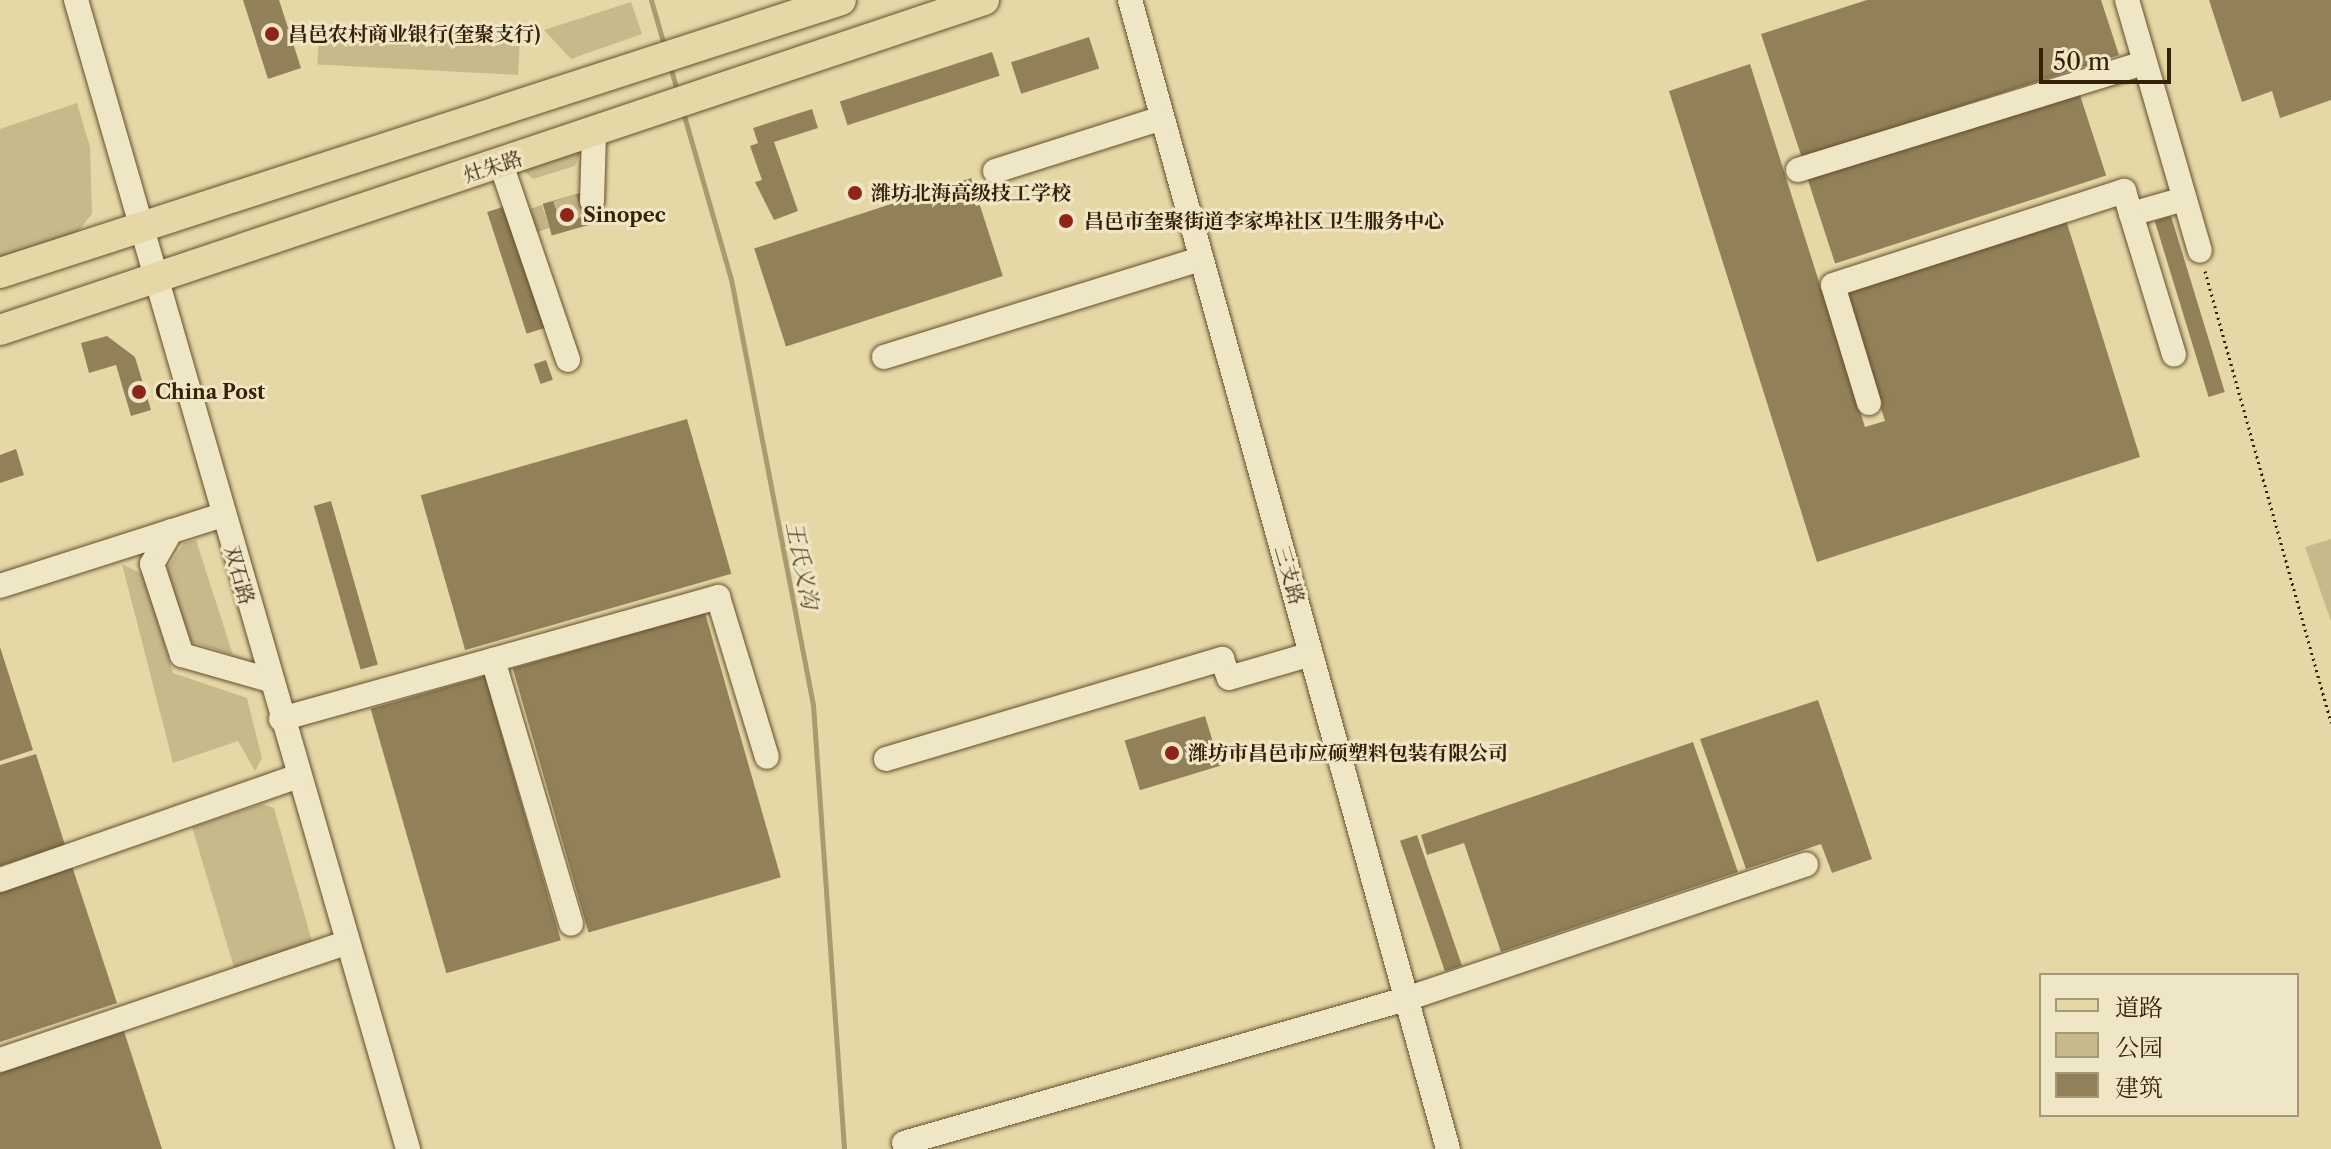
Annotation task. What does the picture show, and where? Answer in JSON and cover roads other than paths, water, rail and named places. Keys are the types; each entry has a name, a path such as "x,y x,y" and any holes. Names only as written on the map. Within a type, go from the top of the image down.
{"main road":[{"path":"0,273 841,0"},
{"name":"灶朱路","path":"0,330 738,86 984,0"}],"street":[{"name":"双石路","path":"76,0 161,277 222,515 408,1149"},
{"name":"三支路","path":"1130,0 1448,1149"},
{"path":"2127,0 2200,251"},
{"path":"1798,170 2144,63"},
{"path":"995,171 1162,118"},
{"path":"592,201 594,134"},
{"path":"501,164 568,360"},
{"path":"1869,403 1833,285 2124,191 2174,355"},
{"path":"2131,214 2184,199"},
{"path":"884,357 1201,259"},
{"path":"0,586 222,515"},
{"path":"171,531 152,564 182,655 270,680"},
{"path":"281,719 718,597 767,757"},
{"path":"886,759 1222,659 1229,678 1311,654"},
{"path":"493,660 571,924"},
{"path":"0,880 298,776"},
{"path":"904,1143 1406,999 1806,864"},
{"path":"0,1060 346,943"}],"waterway":[{"name":"王氏义沟","path":"651,0 664,45"},
{"name":"王氏义沟","path":"670,66 677,91"},
{"name":"王氏义沟","path":"683,112 731,279 813,705 844,1149"}],"tunnel":[{"path":"523,224 592,201"}],"place":[{"name":"昌邑农村商业银行(奎聚支行)","path":"272,34"},
{"name":"潍坊北海高级技工学校","path":"855,193"},
{"name":"Sinopec","path":"567,215"},
{"name":"昌邑市奎聚街道李家埠社区卫生服务中心","path":"1066,221"},
{"name":"China Post","path":"139,392"},
{"name":"潍坊市昌邑市应硕塑料包装有限公司","path":"1172,753"}]}
